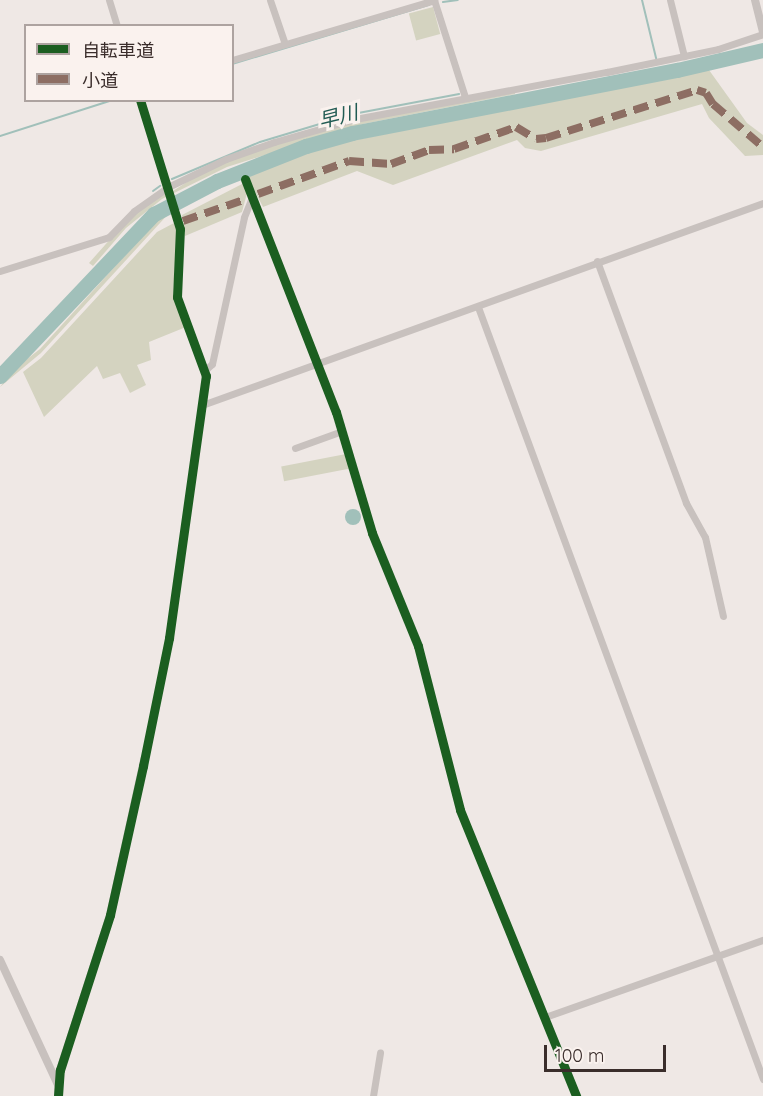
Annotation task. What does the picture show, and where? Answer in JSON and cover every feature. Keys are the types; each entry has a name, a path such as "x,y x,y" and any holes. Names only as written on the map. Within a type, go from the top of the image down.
{"street":[{"path":"109,0 116,24"},
{"path":"270,0 285,44"},
{"path":"234,59 434,0 465,97"},
{"path":"670,0 684,56"},
{"path":"0,272 109,237 134,212 204,168 274,142 355,119 684,56 763,33 755,0"},
{"path":"58,1096 58,1085 110,915 169,638 206,370 177,297 181,236 142,102"},
{"path":"245,179 342,431 372,533 418,646 460,810 576,1096"},
{"path":"206,370 212,364 244,217 252,197"},
{"path":"202,405 763,202"},
{"path":"597,261 686,503 705,537 723,616"},
{"path":"478,307 763,1079"},
{"path":"295,448 342,431"},
{"path":"545,1017 718,958 763,940"},
{"path":"0,960 58,1085"},
{"path":"373,1096 380,1053"}],"green space":[{"path":"433,7 440,34 416,41 409,13"},
{"path":"709,70 747,123 763,135 763,155 745,156 709,118 702,104 541,151 525,148 517,140 393,185 357,171 263,207 247,176 298,155 350,141"},
{"path":"515,90 515,94 363,124 227,167 162,199 126,228 93,266 89,263 129,218 162,193 173,191 204,171 253,151 357,121"},
{"path":"244,183 247,193 242,212 185,236 182,215"},
{"path":"171,211 41,353 0,387 13,370 40,349 139,240 137,236"},
{"path":"174,223 177,233 173,294 186,327 149,342 151,360 137,365 146,385 130,393 120,373 103,379 97,366 44,417 23,372 41,358 157,232"},
{"path":"346,454 349,469 284,481 281,467"}],"water":[{"path":"353,509 361,517 353,525 345,517"}],"waterway":[{"path":"443,2 458,0"},
{"path":"642,0 656,58"},
{"path":"234,63 429,5"},
{"name":"早川","path":"0,376 154,214 217,181 306,146 352,133 677,70 763,50"},
{"name":"早川","path":"676,66 677,70"},
{"path":"172,179 260,142 353,114 459,94"},
{"path":"0,136 107,102"},
{"path":"153,191 160,186"}],"marked path":[{"path":"258,194 349,161 391,164 429,150 454,149 516,127 536,139 546,138 697,90 706,93 713,104 763,147"},
{"path":"183,221 246,199"}],"cycle path":[{"path":"58,1096 60,1070 110,915 143,766 169,638 206,376 177,297 180,229 141,102"},
{"path":"245,179 336,412 372,533 418,646 460,810 576,1096"}]}
